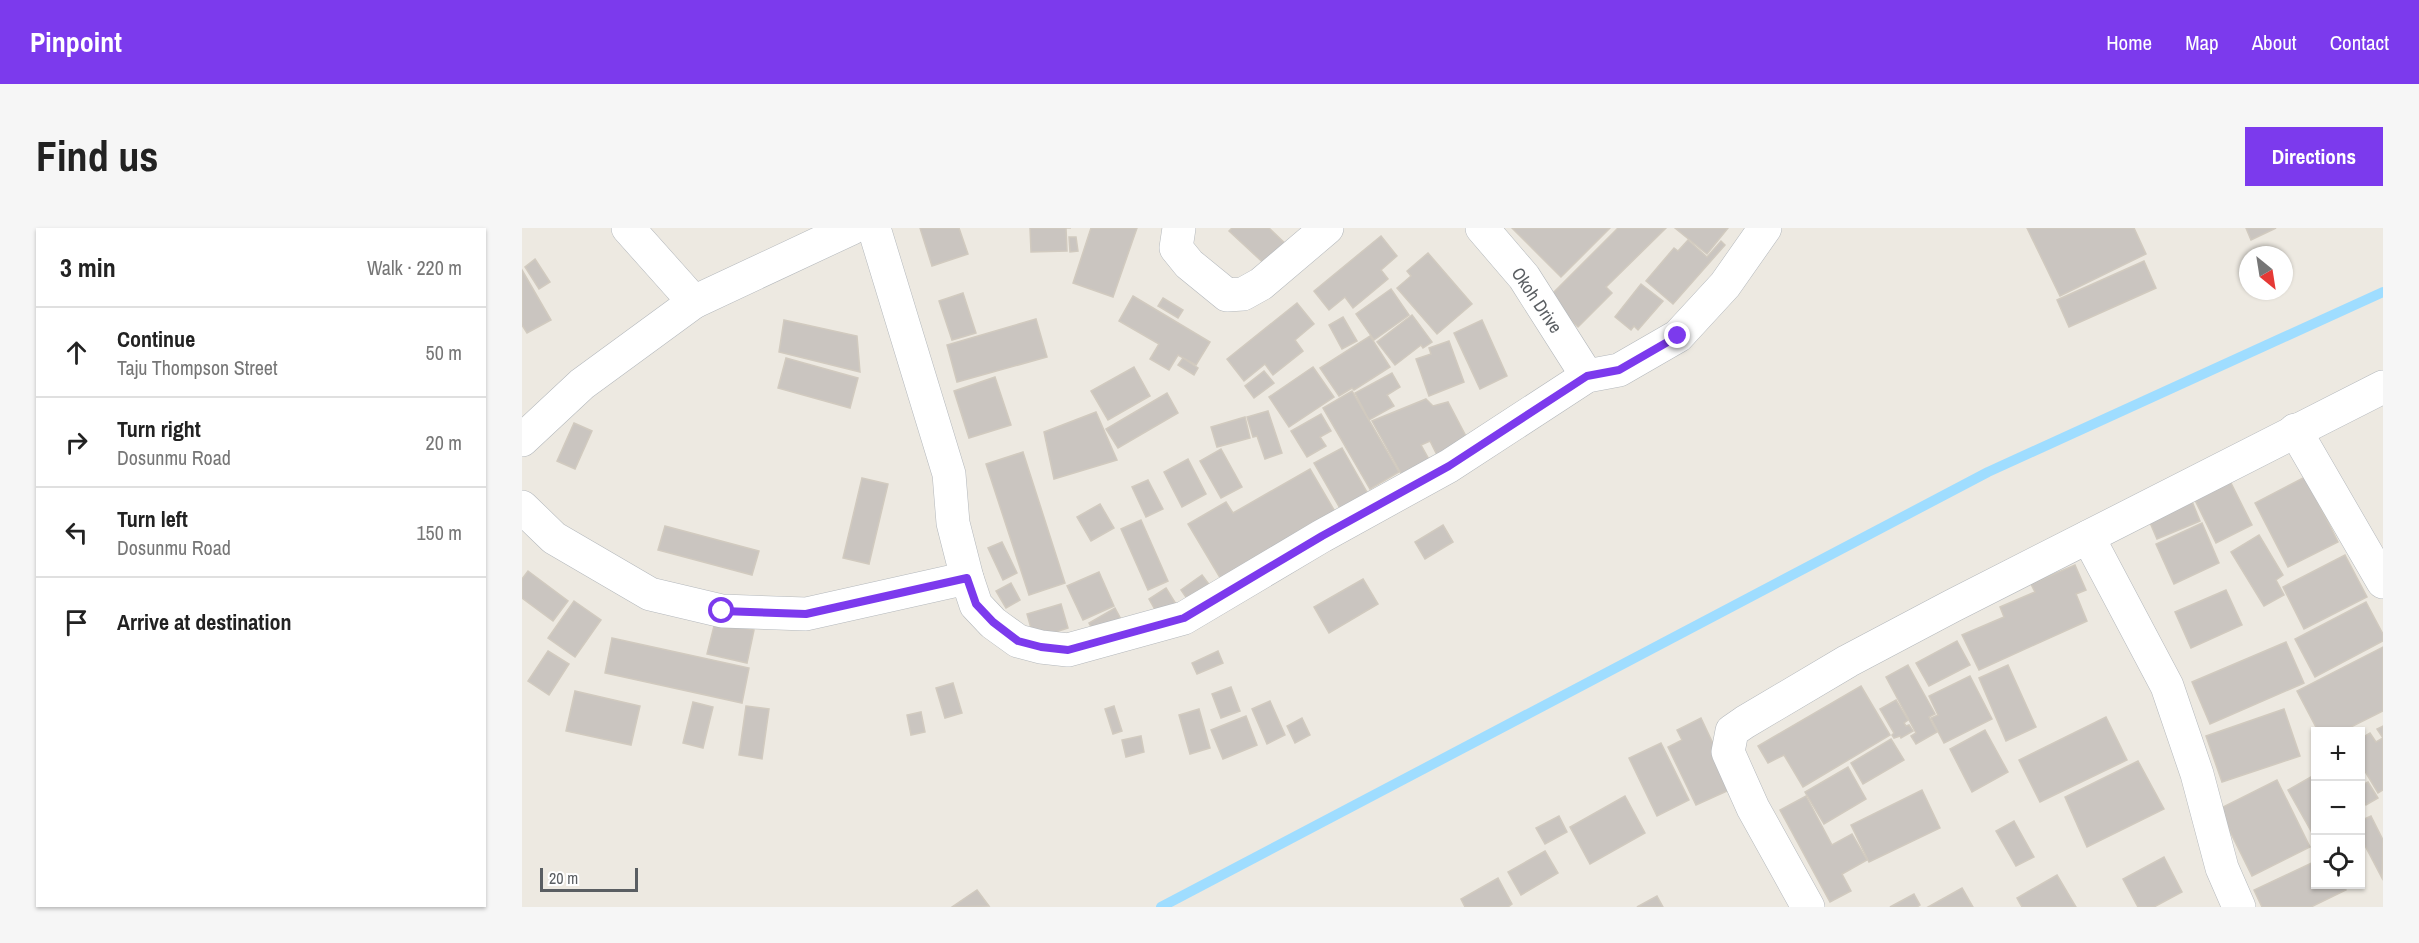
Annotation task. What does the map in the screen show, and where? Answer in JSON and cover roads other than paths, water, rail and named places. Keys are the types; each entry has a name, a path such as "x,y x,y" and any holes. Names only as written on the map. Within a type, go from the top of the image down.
{"street":[{"path":"628,228 694,302"},
{"path":"522,440 582,384 694,302 852,228"},
{"path":"874,228 949,474 953,523 976,604 993,622 1018,641 1041,647 1068,650 1184,618 1322,536 1449,466 1587,376 1619,370 1678,336 1725,285 1765,228"},
{"path":"1179,228 1176,248 1189,264 1227,295 1243,294 1261,284 1327,228"},
{"name":"Okoh Drive","path":"1482,228 1524,277 1587,376"},
{"path":"1808,907 1753,808 1728,752 1732,731 1848,661 2295,430 2383,387"},
{"path":"2295,430 2383,582"},
{"path":"522,507 554,538 650,594 722,611 806,614 967,578"},
{"path":"2088,537 2167,686 2197,774 2222,868 2239,907"}],"waterway":[{"path":"1161,907 1988,472 2383,292"}]}
